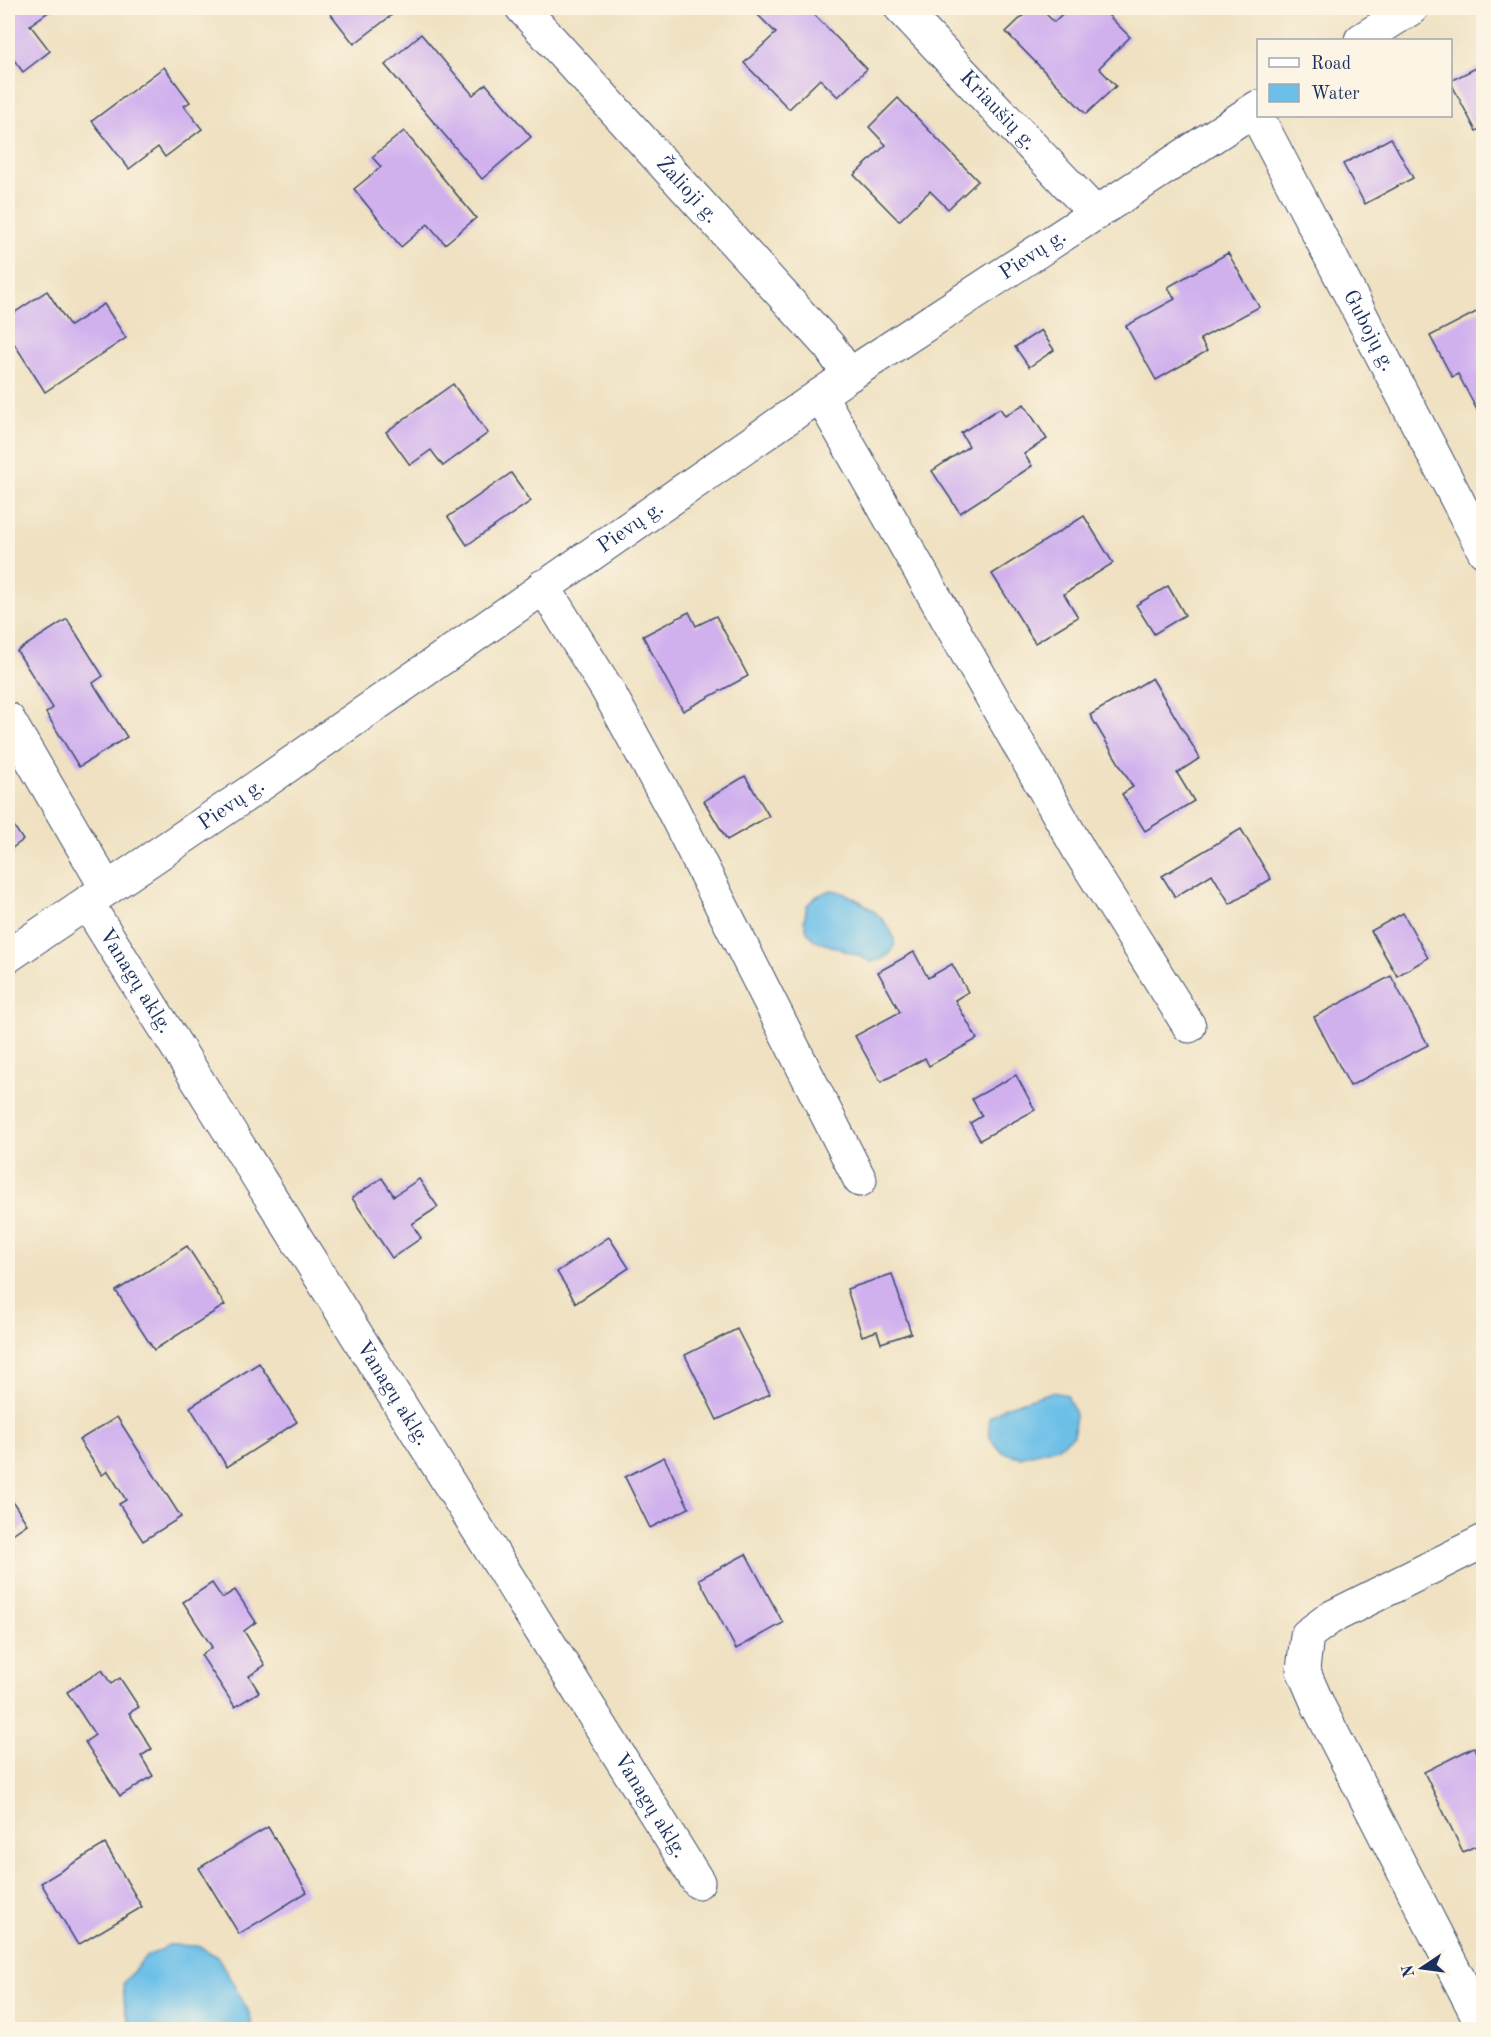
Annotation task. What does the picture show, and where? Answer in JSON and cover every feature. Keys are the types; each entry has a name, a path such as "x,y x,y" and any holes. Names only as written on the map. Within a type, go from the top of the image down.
{"street":[{"name":"Žalioji g.","path":"522,8 829,346 849,375"},
{"name":"Kriaušių g.","path":"901,8 1096,214"},
{"path":"1364,39 1412,8"},
{"name":"Pievų g.","path":"8,956 250,792 849,375 1256,109"},
{"name":"Gubojų g.","path":"1260,117 1484,551"},
{"path":"820,395 1080,852 1189,1026"},
{"path":"543,586 607,689 672,808 861,1180"},
{"name":"Vanagų aklg.","path":"8,719 97,896 698,1882"},
{"path":"1484,1541 1330,1618 1307,1635 1303,1670 1324,1718 1484,2028"}],"water":[{"path":"831,890 858,900 884,922 892,934 894,946 888,955 871,962 814,940 807,931 804,921 807,905 817,896"},
{"path":"1052,1392 1067,1395 1075,1414 1074,1435 1058,1447 1020,1457 1002,1452 990,1438 989,1418 1005,1407"},
{"path":"171,1945 199,1946 218,1957 250,2014 252,2029 133,2029 125,2010 123,1984 145,1957"}],"building":[{"path":"8,8 54,8 30,25 50,51 23,72 8,52"},
{"path":"326,8 401,8 354,44"},
{"path":"766,8 808,8 867,69 838,97 820,79 789,109 744,63 776,33 758,15"},
{"path":"1031,8 1040,8 1054,22 1068,8 1101,8 1130,37 1099,68 1116,86 1086,114 1006,32"},
{"path":"421,34 473,95 486,84 531,137 482,179 385,65"},
{"path":"1484,64 1484,127 1476,131 1452,85 1452,80"},
{"path":"164,67 190,102 184,106 202,129 165,157 158,147 129,169 92,121"},
{"path":"898,98 978,181 948,209 930,191 899,221 854,175 886,145 869,127"},
{"path":"404,131 476,218 445,244 428,224 401,247 354,189 381,167 372,157"},
{"path":"1391,138 1413,178 1365,204 1343,164"},
{"path":"1228,253 1259,307 1200,339 1207,351 1156,380 1126,326 1175,299 1168,287"},
{"path":"47,291 70,326 104,304 126,338 45,392 8,334 8,317"},
{"path":"1482,309 1484,313 1484,409 1478,412 1458,374 1452,377 1430,336"},
{"path":"1041,330 1054,350 1029,367 1015,347"},
{"path":"453,384 488,433 443,466 431,450 410,465 386,432"},
{"path":"1024,404 1047,439 1024,454 1032,466 960,513 932,471 969,446 961,433 1000,408 1005,416"},
{"path":"511,473 531,501 467,545 448,517"},
{"path":"1084,516 1113,563 1064,594 1078,617 1035,643 992,574"},
{"path":"1168,586 1185,615 1154,634 1136,605"},
{"path":"689,612 696,626 716,616 748,676 683,711 643,636"},
{"path":"67,619 103,676 93,683 127,737 79,767 46,713 53,708 17,651"},
{"path":"1152,678 1200,758 1177,773 1194,801 1145,831 1122,794 1133,787 1090,715"},
{"path":"745,776 769,816 727,840 704,801"},
{"path":"8,817 23,840 8,851"},
{"path":"1241,829 1271,879 1230,904 1212,874 1175,897 1162,876"},
{"path":"1403,913 1428,958 1397,976 1371,931"},
{"path":"914,952 928,978 952,964 968,992 955,1000 977,1039 929,1066 925,1058 881,1082 855,1036 900,1012 878,972"},
{"path":"1391,976 1428,1045 1350,1086 1314,1017"},
{"path":"1016,1075 1035,1110 980,1140 970,1123 982,1116 972,1099"},
{"path":"382,1178 394,1196 419,1179 438,1207 412,1224 421,1238 392,1258 352,1198"},
{"path":"609,1237 629,1268 576,1303 557,1272"},
{"path":"187,1246 225,1305 154,1350 116,1291"},
{"path":"892,1274 911,1333 881,1343 877,1331 862,1336 847,1289"},
{"path":"737,1329 770,1394 717,1420 685,1355"},
{"path":"259,1363 297,1422 227,1467 190,1407"},
{"path":"117,1417 181,1517 143,1541 119,1504 126,1500 108,1471 102,1475 79,1440"},
{"path":"664,1457 689,1508 650,1528 625,1477"},
{"path":"8,1494 27,1524 8,1537"},
{"path":"746,1554 783,1623 736,1649 699,1579"},
{"path":"212,1583 222,1598 235,1590 256,1622 244,1631 265,1665 249,1676 259,1692 235,1707 201,1655 212,1647 183,1602"},
{"path":"102,1670 111,1684 120,1678 139,1707 129,1713 152,1749 141,1756 153,1776 120,1796 85,1742 95,1735 67,1692"},
{"path":"1474,1747 1484,1765 1484,1842 1463,1852 1424,1772"},
{"path":"268,1827 307,1892 239,1934 199,1868"},
{"path":"105,1844 142,1907 78,1945 41,1883"}]}
